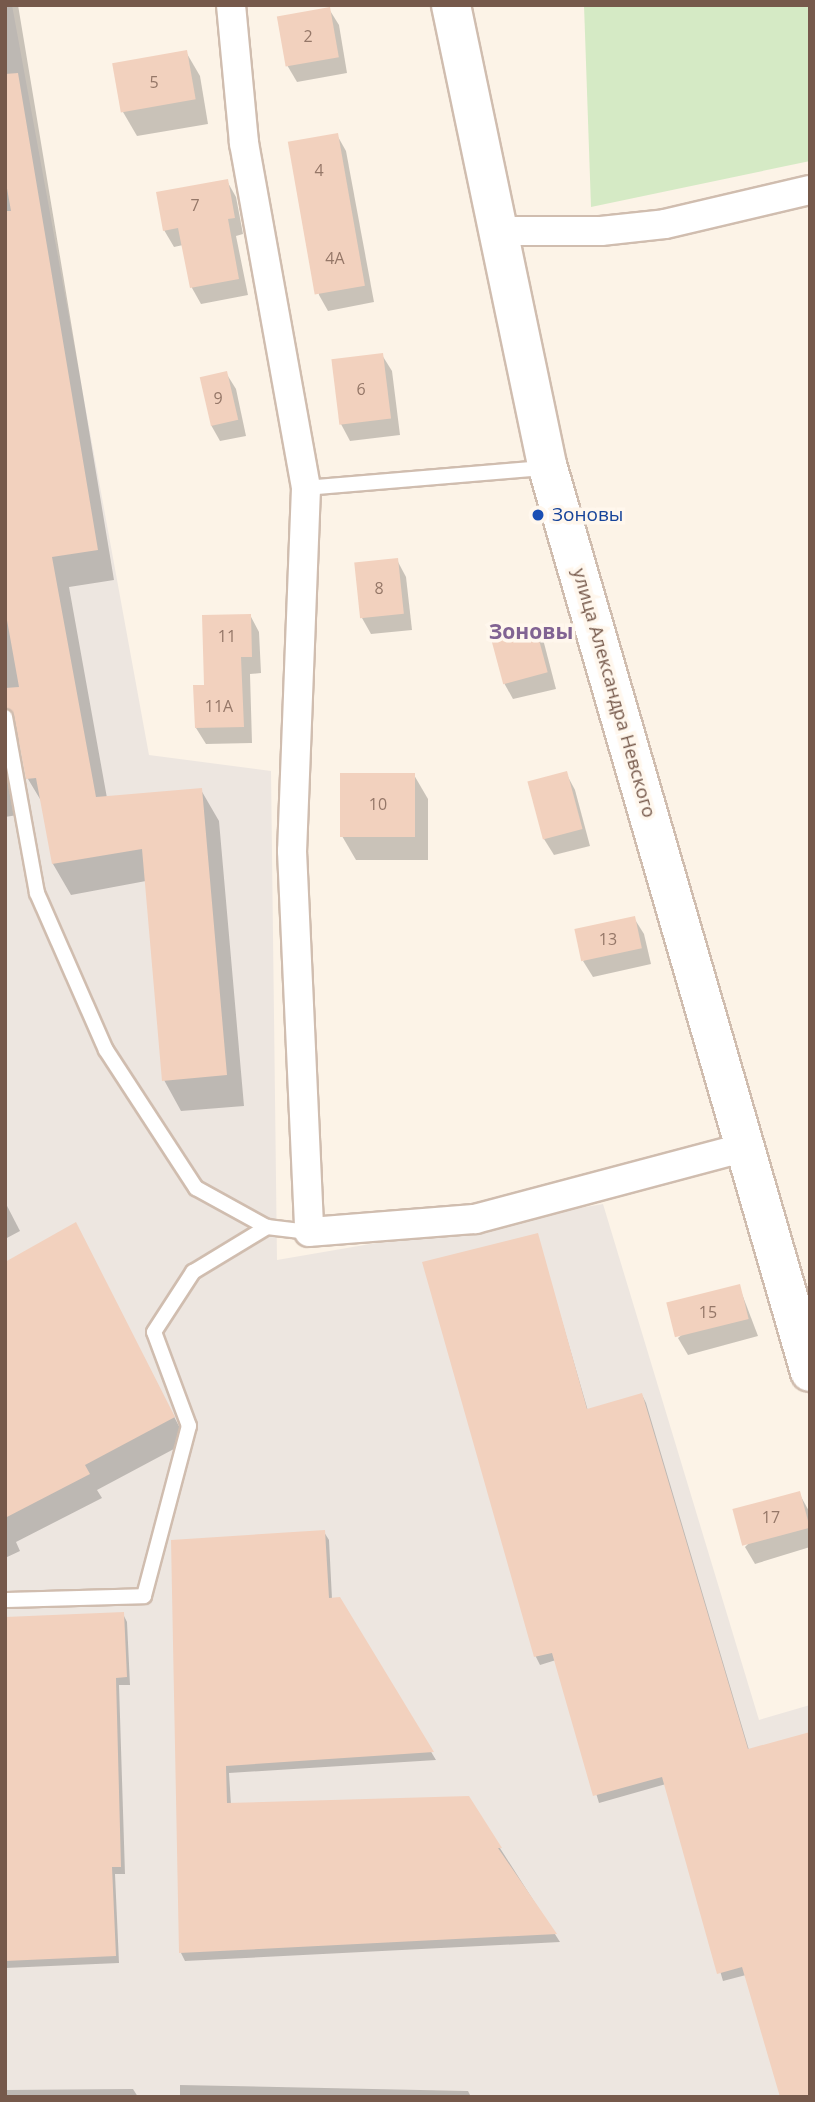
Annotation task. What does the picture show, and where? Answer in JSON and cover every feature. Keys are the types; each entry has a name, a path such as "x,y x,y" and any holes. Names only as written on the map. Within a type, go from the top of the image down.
{"street":[{"path":"231,5 244,143 306,488 292,851 309,1232 475,1219 745,1147"},
{"name":"улица Александра Невского","path":"451,5 548,468 810,1372"},
{"path":"499,231 601,231 665,224 810,190"}],"lane":[{"path":"306,488 548,468"},
{"path":"5,717 37,893 106,1050 196,1188 267,1227 309,1232"},
{"path":"5,1600 144,1596 189,1426 154,1332 193,1272 267,1227"}],"shaded area":[{"path":"5,5 12,5 149,755 271,771 277,1260 603,1204 759,1720 810,1705 810,2097 5,2097"}],"green space":[{"path":"584,5 810,5 810,161 591,207"}],"building":[{"path":"330,7 339,57 286,67 277,16"},
{"path":"187,50 196,99 121,112 112,63"},
{"path":"18,73 98,550 52,557 96,797 202,788 227,1075 162,1081 142,849 52,864 36,778 26,779 14,715 5,708 5,688 19,687 5,609 5,211 11,211 5,177 5,74"},
{"path":"338,133 365,286 315,295 288,142"},
{"path":"228,179 235,218 228,219 239,279 190,288 178,228 163,231 156,192"},
{"path":"383,353 391,419 339,425 331,359"},
{"path":"227,371 238,420 211,426 200,377"},
{"path":"398,558 404,614 360,618 354,563"},
{"path":"251,614 252,657 241,657 244,727 195,728 193,685 204,685 202,615"},
{"path":"535,625 548,672 503,684 491,637"},
{"path":"567,771 583,829 543,840 527,782"},
{"path":"340,773 415,773 415,837 340,837"},
{"path":"635,916 642,948 581,961 574,929"},
{"path":"76,1222 175,1417 85,1465 90,1474 5,1518 5,1262"},
{"path":"538,1233 587,1409 642,1393 748,1749 810,1732 810,2097 780,2097 742,1967 717,1974 662,1777 593,1796 552,1653 534,1657 422,1262"},
{"path":"740,1284 749,1319 675,1337 666,1302"},
{"path":"800,1491 810,1528 742,1546 732,1509"},
{"path":"325,1530 329,1598 340,1597 434,1752 226,1766 227,1803 469,1796 502,1848 498,1848 557,1934 179,1953 171,1540"},
{"path":"124,1612 127,1677 116,1678 121,1867 112,1867 116,1956 5,1961 5,1617"}],"place":[{"name":"Зоновы","path":"538,515"}],"district":[{"name":"Зоновы","path":"531,631"}]}
